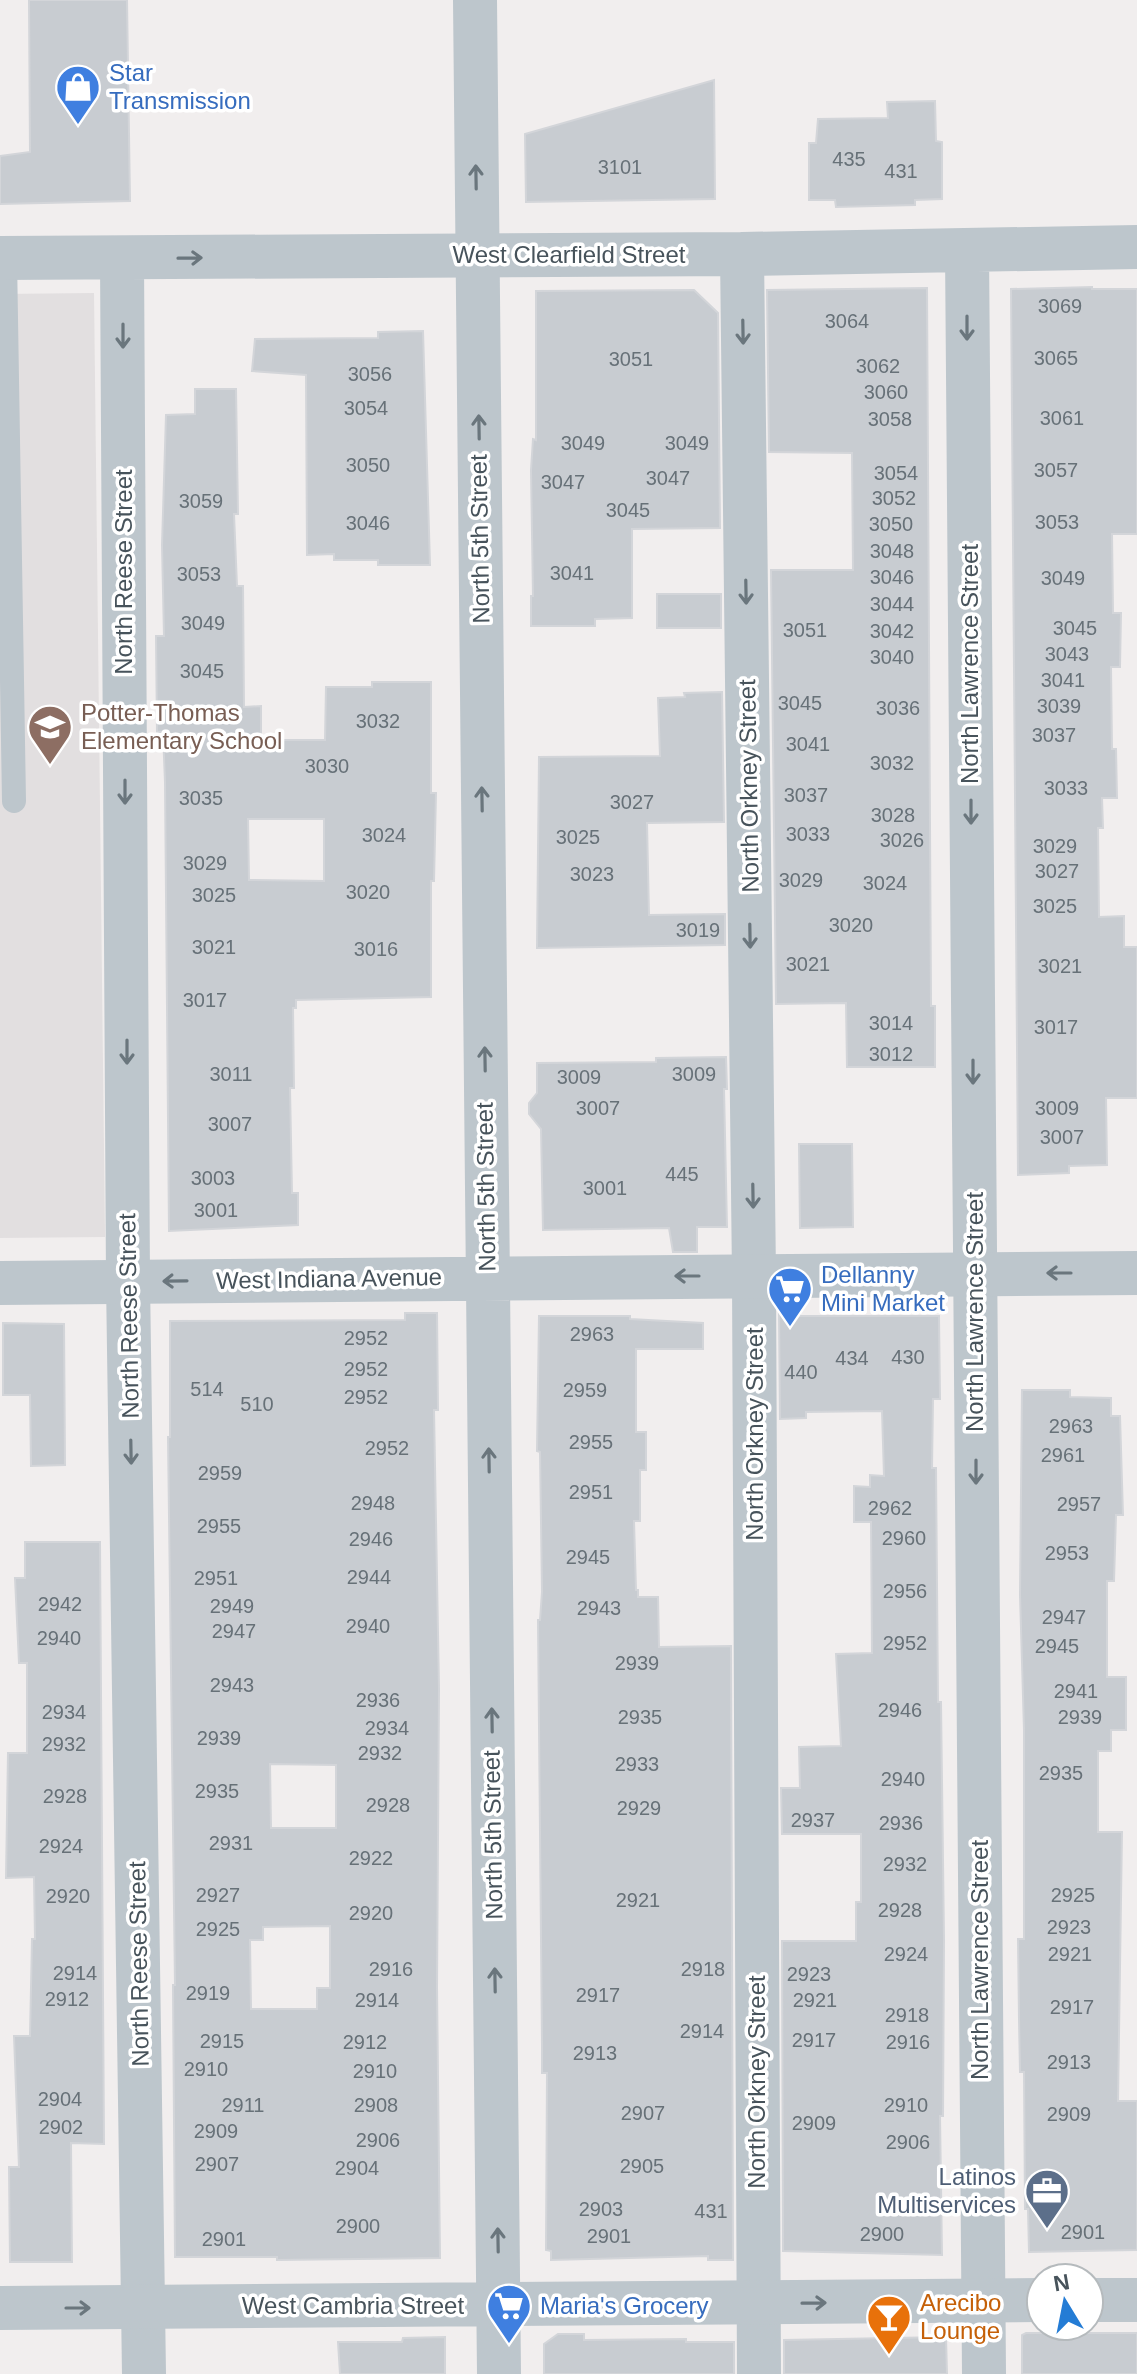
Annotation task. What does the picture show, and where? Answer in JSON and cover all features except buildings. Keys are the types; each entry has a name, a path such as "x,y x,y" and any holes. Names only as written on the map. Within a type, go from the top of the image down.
{"street":[{"name":"North 5th Street","path":"475,0 499,2374"},
{"name":"West Clearfield Street","path":"3,258 742,254 1137,247"},
{"name":"North Lawrence Street","path":"967,250 984,2374"},
{"name":"North Orkney Street","path":"742,254 754,1276 759,2374"},
{"name":"North Reese Street","path":"122,258 128,1281 144,2374"},
{"name":"West Indiana Avenue","path":"0,1283 1137,1273"},
{"name":"West Cambria Street","path":"0,2308 1025,2300"},
{"path":"1105,2300 1137,2300"}],"lane":[{"path":"3,258 14,801"}],"shaded area":[{"name":"Potter-Thomas Elementary School","path":"94,293 105,1237 0,1238 0,294"}],"place":[{"name":"Star Transmission","path":"78,126"},
{"name":"Potter-Thomas Elementary School","path":"50,766"},
{"name":"Dellanny Mini Market","path":"790,1328"},
{"name":"Latinos Multiservices","path":"1047,2230"},
{"name":"Maria's Grocery","path":"509,2345"},
{"name":"Arecibo Lounge","path":"889,2356"}]}
